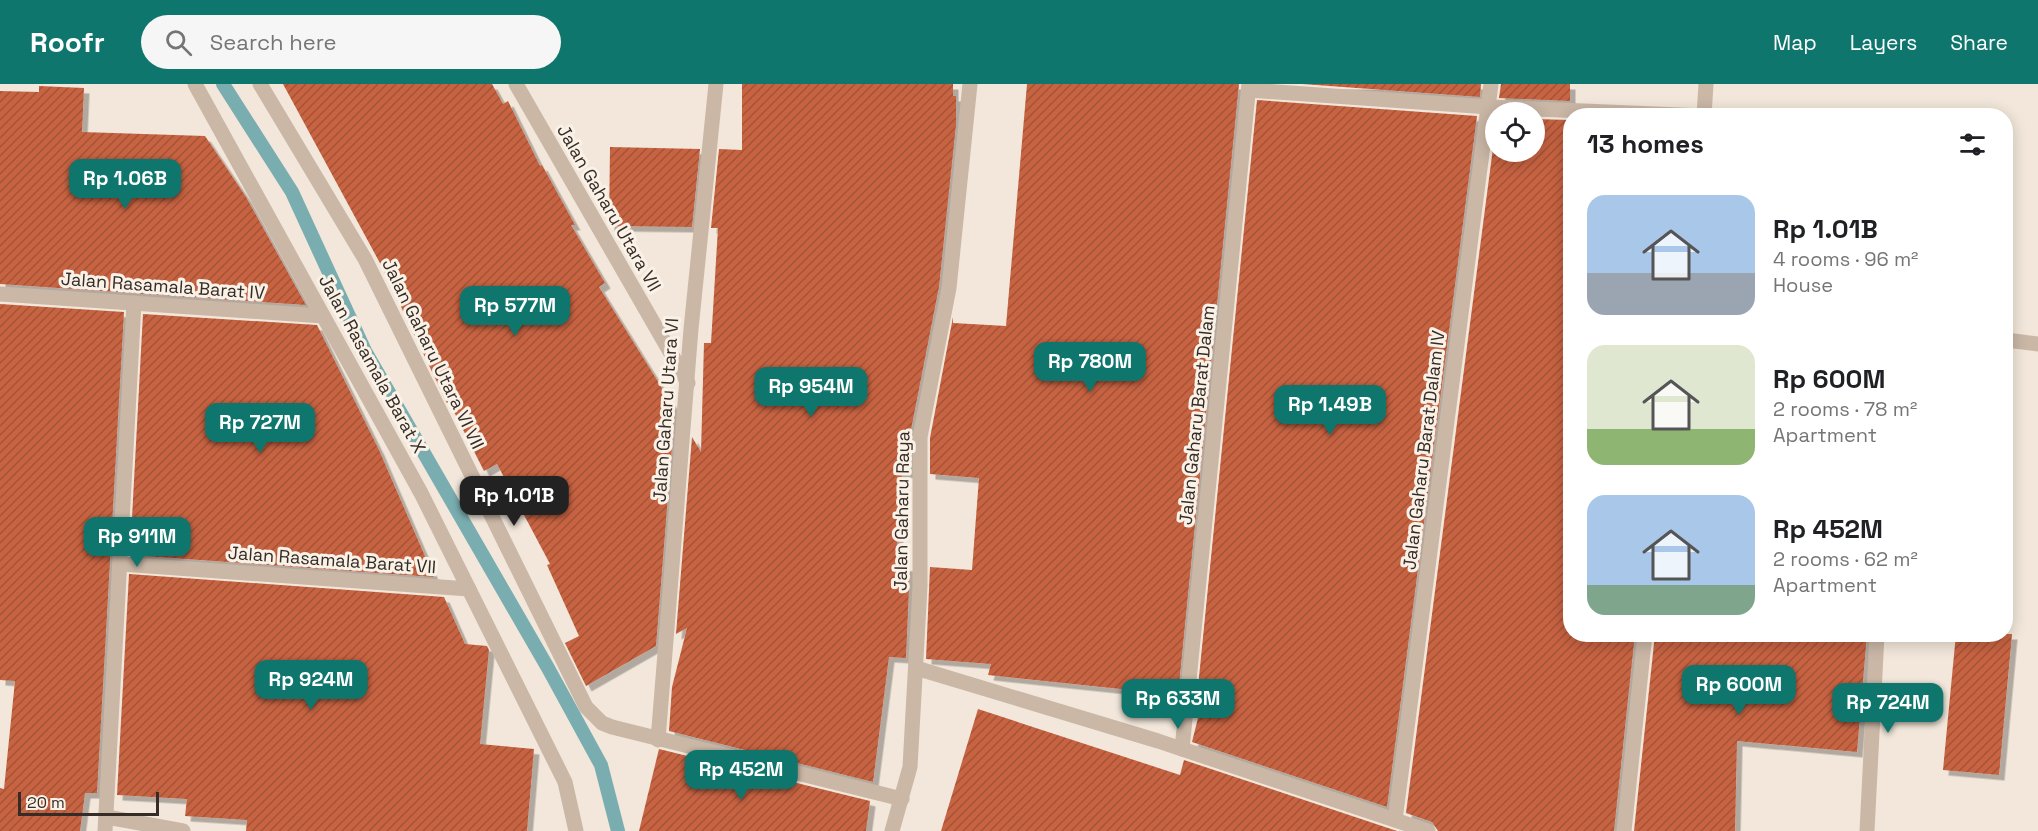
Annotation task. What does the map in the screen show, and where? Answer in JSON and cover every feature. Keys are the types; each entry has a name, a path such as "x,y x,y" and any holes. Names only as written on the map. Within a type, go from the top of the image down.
{"street":[{"name":"Jalan Rasamala Barat X","path":"195,84 421,493 565,782 576,831"},
{"name":"Jalan Gaharu Utara VI VII","path":"260,84 365,259 586,707 602,723 612,727 902,799"},
{"name":"Jalan Gaharu Utara VII","path":"516,84 688,383"},
{"name":"Jalan Gaharu Utara VI","path":"658,740 716,84"},
{"name":"Jalan Gaharu Raya","path":"892,831 910,767 920,586 920,437 949,288 970,84"},
{"name":"Jalan Gaharu Barat Dalam IV","path":"1489,102 1491,84"},
{"path":"1704,108 1706,84"},
{"path":"1249,87 1485,107"},
{"name":"Jalan Gaharu Barat Dalam","path":"1182,749 1249,87"},
{"path":"1545,109 1563,110"},
{"name":"Jalan Gaharu Barat Dalam IV","path":"1395,820 1485,137"},
{"name":"Jalan Rasamala Barat IV","path":"0,294 323,316"},
{"path":"134,303 106,824 183,831"},
{"path":"2013,341 2038,344"},
{"name":"Jalan Rasamala Barat VII","path":"121,564 469,589"},
{"path":"1623,831 1645,642"},
{"path":"1867,831 1877,642"},
{"path":"916,668 1182,749 1428,831"}],"building":[{"path":"283,84 492,84 503,104 508,101 540,166 542,165 575,225 571,225 605,283 599,287 675,409 656,646 586,686 565,643 579,636 547,565 550,564 497,464 484,471 449,402 447,403 381,265"},
{"path":"742,84 953,84 953,96 956,96 956,125 939,287 910,435 910,473 902,472 896,565 910,566 906,658 889,657 873,782 669,731 672,687 687,628 676,634 692,437 701,452 704,343 711,343 718,228 711,228 719,149 742,150"},
{"path":"1027,84 1239,84 1178,695 988,675 991,664 926,659 930,567 972,570 979,478 930,474 930,438 953,317 953,323 1006,326"},
{"path":"1302,84 1481,84 1480,97"},
{"path":"1501,84 1570,84 1570,101 1499,98"},
{"path":"39,86 84,88 82,132 205,136 246,197 306,305 0,284 0,91 39,92"},
{"path":"1257,100 1477,116 1387,807 1192,742 1203,698 1197,697"},
{"path":"1545,119 1563,120 1563,642 1634,642 1614,831 1438,831 1432,822 1406,813 1491,162 1545,162"},
{"path":"610,147 700,149 692,227 609,226"},
{"path":"0,304 124,312 97,793 85,793 80,831 0,831 0,788 4,789 15,681 0,680"},
{"path":"143,314 317,325 379,450 434,577 130,555"},
{"path":"129,574 444,597 465,644 487,646 489,650 480,744 534,749 527,831 246,831 247,820 185,816 187,799 117,795"},
{"path":"1654,642 1866,642 1857,752 1737,741 1735,831 1634,831"},
{"path":"1955,642 2011,642 1999,775 1943,770"},
{"path":"978,709 1180,775 1184,760 1397,831 941,831"},
{"path":"659,749 870,801 866,831 639,831"}],"waterway":[{"path":"223,84 292,192 365,351 548,668 601,765 618,831"}]}
